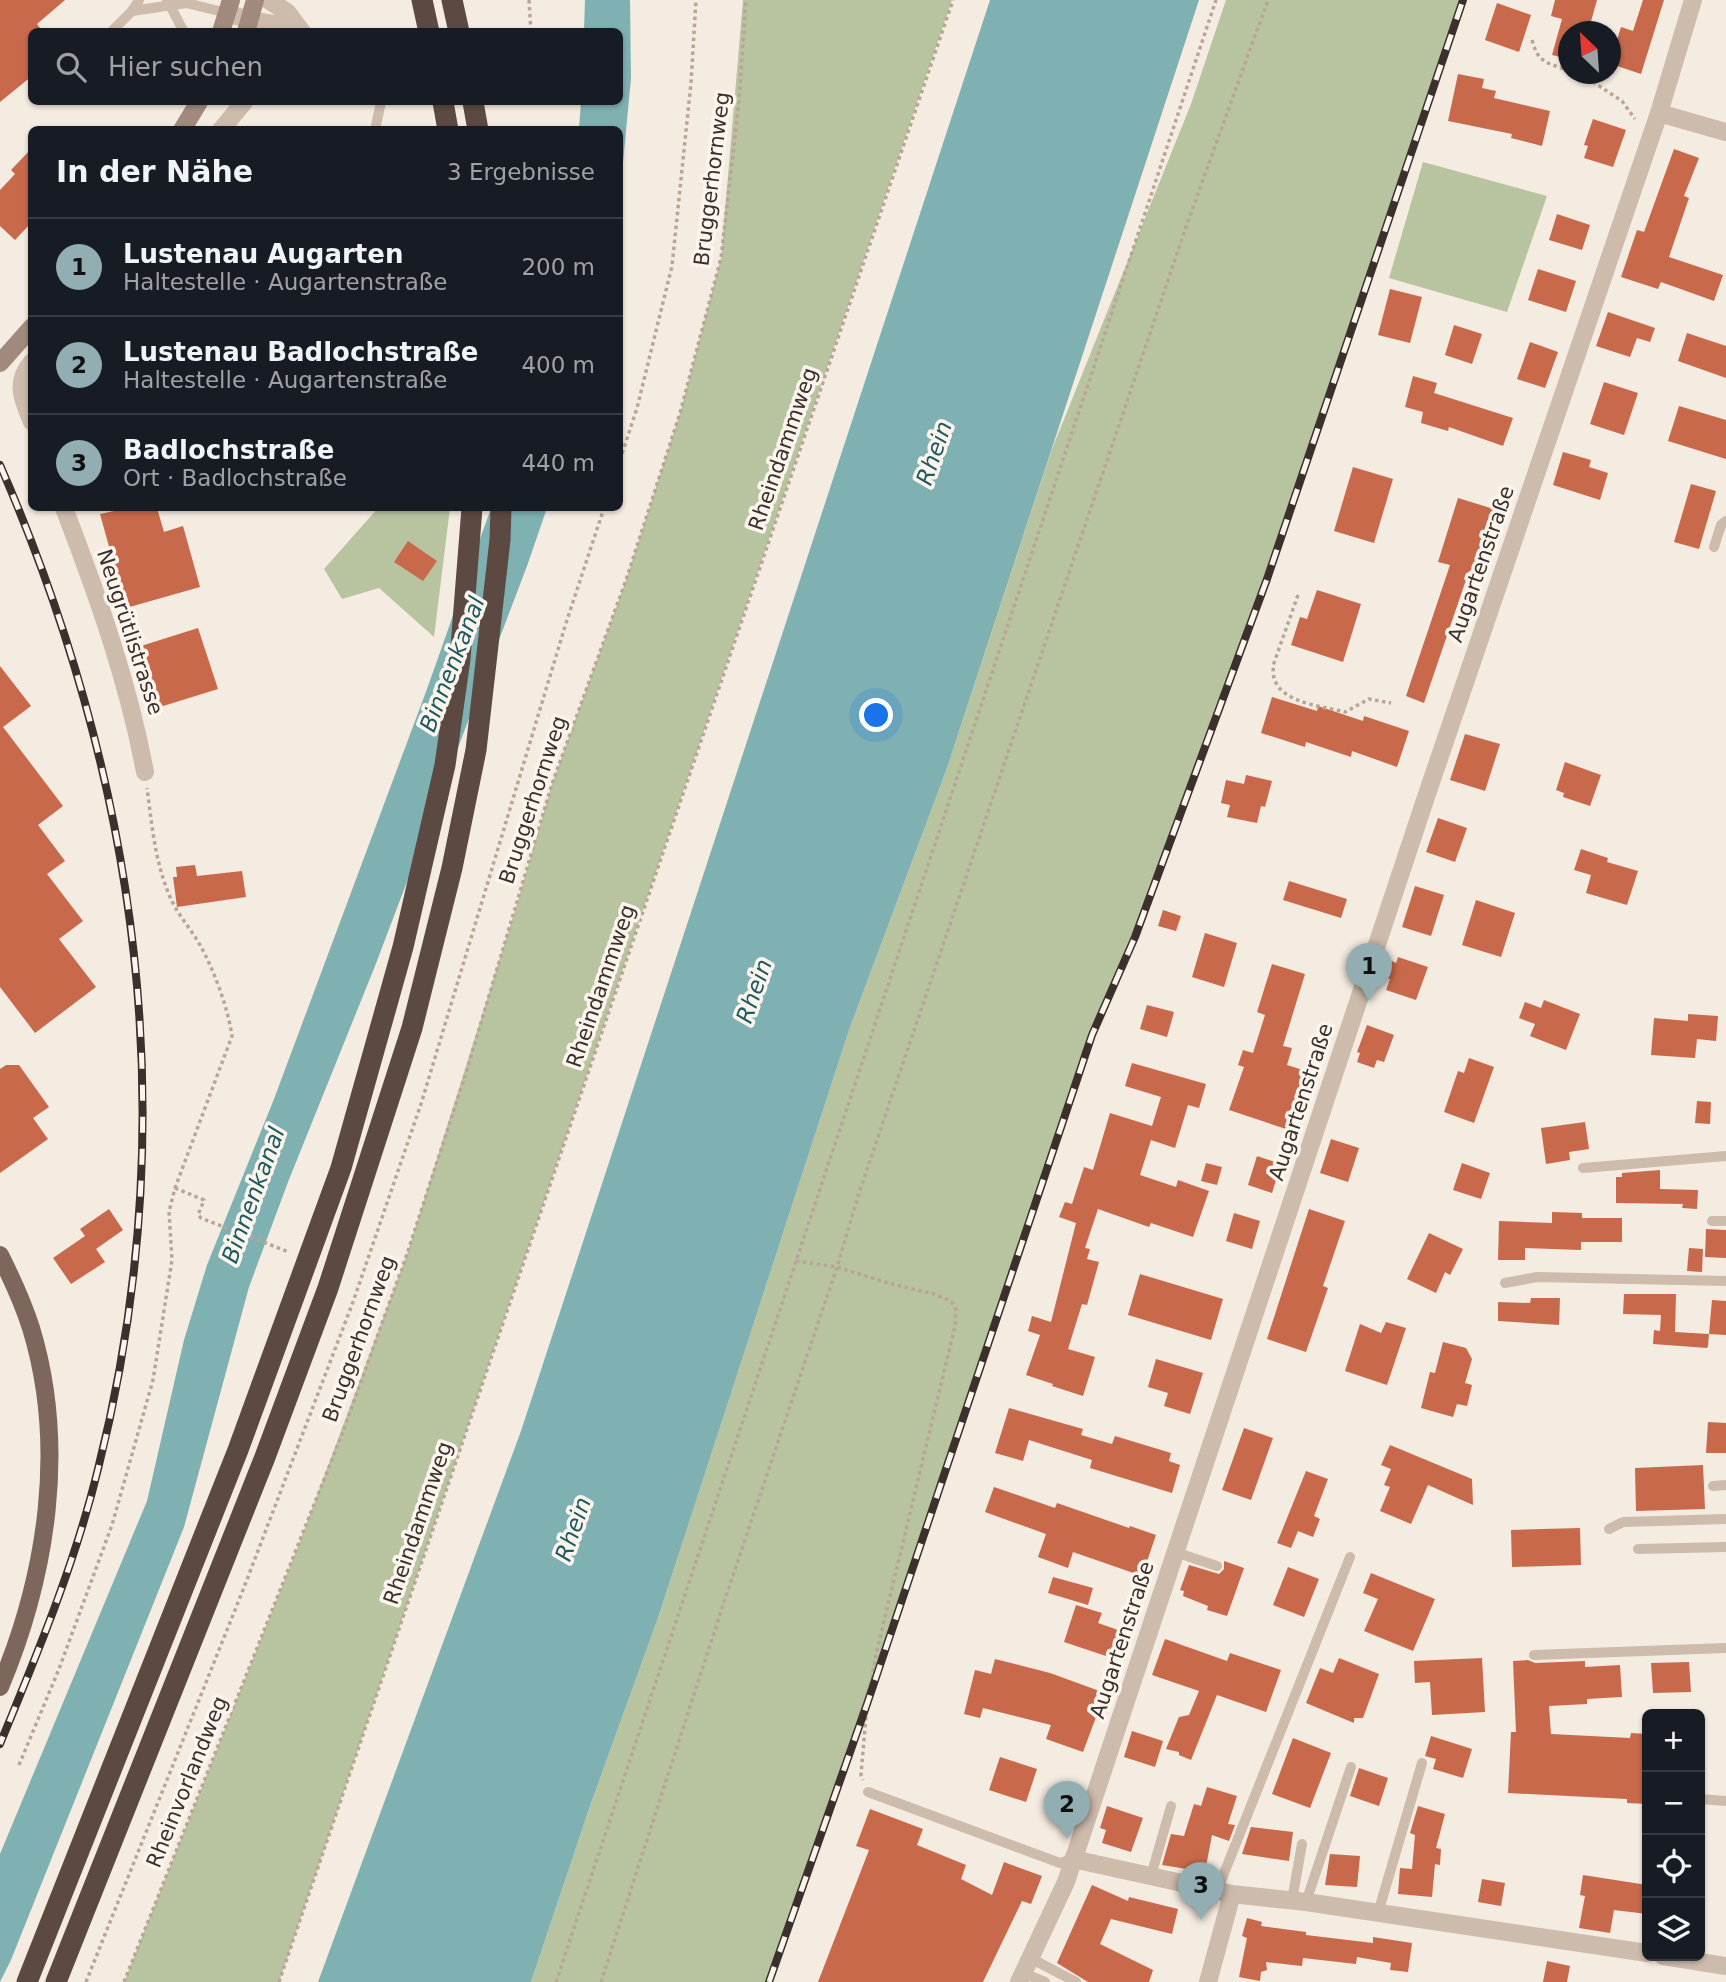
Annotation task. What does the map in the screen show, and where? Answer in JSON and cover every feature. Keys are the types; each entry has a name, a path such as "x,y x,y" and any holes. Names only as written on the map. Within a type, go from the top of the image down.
{"highway":[{"path":"422,0 428,28"},
{"path":"452,0 458,28"},
{"path":"444,105 447,126"},
{"path":"474,105 477,126"},
{"path":"27,1982 238,1450 336,1181 403,947 445,765 460,659 472,511"},
{"path":"56,1982 260,1469 333,1275 412,1028 452,868 476,750 500,540 501,511"}],"main road":[{"path":"247,26 255,0"},
{"path":"222,28 229,6"},
{"path":"184,126 197,105"},
{"path":"0,363 28,332"},
{"path":"0,1255 31,1329 42,1373 49,1423 50,1466 47,1509 34,1581 14,1653 0,1687"}],"street":[{"path":"268,0 287,12 299,28"},
{"name":"Augartenstraße","path":"1024,1971 1066,1882 1422,808 1659,113 1693,0"},
{"path":"229,6 247,26 274,28"},
{"path":"224,126 242,105"},
{"path":"1659,113 1726,132"},
{"path":"28,369 20,384 28,413"},
{"name":"Neugrütlistrasse","path":"65,511 100,603 135,720 145,772"},
{"path":"1073,1859 1225,1893 1299,1901 1642,1952"},
{"path":"1208,1982 1225,1893"},
{"path":"1694,1961 1726,1966"},
{"path":"1725,1982 1726,1974"}],"lane":[{"path":"115,28 139,0"},
{"path":"132,11 159,8 168,2 229,6"},
{"path":"168,2 182,28"},
{"path":"376,126 380,105"},
{"path":"1714,547 1721,525 1726,521"},
{"path":"1583,1168 1726,1156"},
{"path":"1712,1220 1726,1221"},
{"path":"1505,1283 1537,1277 1726,1281"},
{"path":"1713,1486 1726,1485"},
{"path":"1609,1529 1623,1521 1726,1519"},
{"path":"1638,1549 1726,1547"},
{"path":"1175,1552 1217,1566"},
{"path":"1225,1893 1350,1557"},
{"path":"1534,1655 1726,1648"},
{"path":"1378,1913 1422,1763"},
{"path":"1299,1901 1352,1767"},
{"path":"868,1792 1060,1863 1073,1859"},
{"path":"1705,1799 1726,1801"},
{"path":"1151,1876 1171,1806"},
{"path":"1299,1901 1302,1844"},
{"path":"1024,1971 1045,1982"},
{"path":"1024,1971 1076,1982"}],"path":[{"path":"529,0 531,28"},
{"path":"623,451 637,408 672,266 691,83 696,0"},
{"name":"Bruggerhornweg","path":"279,1594 341,1437 407,1254 467,1073 552,784 626,580 680,413 721,258 739,101 746,0"},
{"name":"Rheindammweg","path":"279,1982 953,0"},
{"path":"556,1982 1216,0"},
{"path":"601,1982 722,1608 837,1267 858,1196 1187,224 1268,0"},
{"path":"1532,40 1535,52 1544,62 1558,66"},
{"path":"1596,84 1622,101 1634,120"},
{"path":"1298,595 1274,663 1272,674 1276,685 1292,698 1345,712 1369,699 1391,703"},
{"path":"19,1765 59,1669 112,1525 153,1380 172,1260 169,1212 175,1188 232,1037 229,1015 201,947 172,901 162,876 145,772"},
{"path":"175,1188 204,1200 198,1216 201,1218 285,1251"},
{"path":"796,1261 837,1267 934,1294 951,1301 956,1310 955,1326 867,1704 861,1775 868,1792"},
{"name":"Rheinvorlandweg","path":"124,1982 279,1594"}],"green space":[{"path":"743,0 952,0 279,1982 124,1982 300,1541 407,1254 552,784 626,580 680,413 721,258"},
{"path":"1226,0 1459,0 1349,338 1135,937 1092,1035 921,1545 769,1982 531,1982 590,1806 659,1615 849,1030 947,768 1052,449 1191,104"},
{"path":"1423,162 1547,196 1507,312 1389,278"},
{"path":"375,511 450,511 434,637 379,588 342,599 324,569"}],"water":[{"path":"585,0 630,0 631,78 623,162 623,126 579,126 581,105 623,105 623,28 584,28"},
{"name":"Rhein","path":"990,0 1199,0 947,768 849,1030 659,1615 590,1806 531,1982 318,1982 521,1431"},
{"name":"Binnenkanal","path":"490,511 546,511 375,966 249,1287 184,1527 0,1982 0,1854 147,1501 184,1340 207,1265 274,1099 427,689"}],"building":[{"path":"0,0 65,0 37,24 40,28 28,28 28,79 0,102"},
{"path":"1555,0 1597,0 1591,21 1561,21 1551,16"},
{"path":"1643,0 1664,0 1641,74 1621,67 1621,27 1633,31"},
{"path":"1497,3 1531,15 1519,52 1485,40"},
{"path":"1558,33 1558,56 1552,55"},
{"path":"1458,74 1484,79 1482,88 1496,91 1494,98 1550,111 1542,146 1511,138 1512,134 1448,121"},
{"path":"1593,119 1626,130 1613,167 1584,158 1588,146 1584,145"},
{"path":"1674,149 1699,158 1684,196 1689,198 1669,257 1723,275 1714,301 1661,282 1658,289 1621,277 1637,230 1644,232"},
{"path":"28,152 28,226 15,240 0,226 0,190 15,174 11,170"},
{"path":"1557,214 1590,225 1582,250 1549,240"},
{"path":"1538,269 1576,281 1566,312 1528,300"},
{"path":"1390,289 1422,297 1410,343 1378,335"},
{"path":"1608,312 1655,328 1650,342 1637,338 1630,357 1596,346"},
{"path":"1454,325 1482,334 1472,364 1445,355"},
{"path":"1687,333 1726,346 1726,378 1678,361"},
{"path":"1530,342 1558,352 1545,388 1517,379"},
{"path":"1413,376 1437,383 1434,393 1513,418 1503,446 1449,427 1448,431 1421,423 1423,412 1405,407"},
{"path":"1604,382 1638,393 1624,435 1590,424"},
{"path":"1679,406 1726,420 1726,459 1668,441"},
{"path":"1563,452 1591,460 1589,467 1608,473 1600,500 1553,485"},
{"path":"1353,467 1393,479 1374,543 1334,531"},
{"path":"1691,484 1716,491 1699,549 1674,542"},
{"path":"1458,498 1497,510 1477,573 1469,571 1424,703 1406,696 1450,565 1438,562"},
{"path":"114,511 158,511 164,532 183,526 200,587 126,608 100,514"},
{"path":"408,541 437,561 423,581 394,562"},
{"path":"1317,590 1361,604 1343,662 1291,645 1300,617 1307,619"},
{"path":"198,628 218,689 160,707 141,646"},
{"path":"0,666 31,706 3,727 63,806 38,825 65,861 47,874 83,921 59,939 96,987 35,1033 0,987"},
{"path":"1272,697 1317,711 1318,706 1363,721 1364,716 1409,731 1397,767 1352,751 1351,757 1306,742 1305,747 1261,733"},
{"path":"1465,734 1500,744 1485,791 1450,780"},
{"path":"1565,762 1601,775 1590,806 1563,797 1564,793 1556,790"},
{"path":"1246,775 1272,781 1265,807 1261,806 1257,823 1227,817 1230,805 1221,803 1226,780 1244,784"},
{"path":"1438,818 1467,828 1455,862 1426,852"},
{"path":"1581,849 1608,858 1607,862 1638,871 1627,905 1586,893 1591,875 1574,870"},
{"path":"195,865 197,876 242,871 246,897 177,907 173,877 177,877 176,867"},
{"path":"1289,881 1347,899 1341,918 1283,900"},
{"path":"1415,886 1444,895 1431,936 1402,927"},
{"path":"1476,900 1515,913 1501,957 1462,945"},
{"path":"1163,910 1181,916 1176,931 1158,926"},
{"path":"1205,933 1237,943 1224,987 1192,977"},
{"path":"1398,957 1428,967 1416,1000 1386,990 1390,979 1386,978 1392,961 1396,963"},
{"path":"1272,964 1305,974 1283,1046 1292,1048 1287,1065 1309,1072 1289,1130 1229,1110 1244,1067 1238,1065 1243,1050 1253,1053 1265,1015 1257,1012"},
{"path":"1544,1000 1580,1014 1566,1050 1530,1036 1535,1024 1519,1018 1525,1002 1541,1008"},
{"path":"1147,1005 1174,1012 1167,1037 1140,1029"},
{"path":"1688,1014 1718,1016 1716,1041 1697,1039 1695,1058 1651,1055 1654,1018 1688,1021"},
{"path":"1367,1025 1394,1035 1384,1062 1377,1060 1374,1068 1357,1062 1360,1053 1357,1052"},
{"path":"1469,1058 1494,1067 1474,1123 1444,1112 1458,1071 1464,1073"},
{"path":"1132,1063 1206,1084 1199,1108 1188,1105 1175,1148 1151,1140 1140,1175 1176,1187 1178,1180 1209,1191 1193,1237 1151,1223 1149,1227 1098,1209 1085,1248 1090,1249 1087,1259 1099,1262 1087,1305 1082,1304 1068,1349 1095,1357 1083,1396 1026,1375 1040,1335 1028,1331 1032,1316 1051,1322 1076,1223 1059,1217 1065,1202 1072,1204 1084,1167 1093,1170 1110,1113 1152,1126 1161,1097 1125,1086"},
{"path":"6,1065 19,1065 49,1107 33,1118 48,1139 0,1173 0,1069"},
{"path":"1697,1101 1711,1102 1710,1124 1695,1123"},
{"path":"1585,1122 1589,1149 1569,1152 1570,1160 1546,1164 1541,1128"},
{"path":"1331,1139 1359,1148 1348,1182 1320,1173"},
{"path":"1257,1156 1281,1164 1272,1193 1248,1185"},
{"path":"1206,1163 1222,1167 1217,1185 1201,1181"},
{"path":"1462,1163 1490,1173 1481,1199 1453,1190"},
{"path":"1660,1170 1660,1189 1698,1190 1697,1209 1682,1208 1683,1204 1616,1203 1616,1177 1622,1177 1622,1173"},
{"path":"109,1209 123,1230 96,1249 105,1262 71,1284 53,1258 85,1236 80,1229"},
{"path":"1309,1209 1345,1221 1323,1286 1328,1288 1306,1352 1267,1339"},
{"path":"1552,1212 1582,1213 1582,1218 1622,1218 1622,1242 1581,1242 1581,1250 1525,1248 1525,1260 1498,1260 1499,1221 1552,1223"},
{"path":"1234,1213 1260,1221 1252,1249 1226,1241"},
{"path":"1706,1229 1726,1230 1726,1258 1705,1257"},
{"path":"1429,1233 1463,1249 1450,1275 1445,1272 1436,1293 1407,1279"},
{"path":"1689,1248 1703,1249 1702,1272 1687,1271"},
{"path":"1140,1274 1223,1299 1211,1340 1128,1315"},
{"path":"1624,1294 1676,1294 1675,1332 1709,1334 1707,1348 1653,1344 1654,1330 1660,1331 1661,1315 1623,1314"},
{"path":"1531,1298 1560,1298 1559,1325 1498,1321 1498,1302 1530,1303"},
{"path":"1712,1300 1726,1301 1726,1335 1709,1334"},
{"path":"1386,1322 1406,1328 1387,1385 1345,1371 1360,1324 1381,1333"},
{"path":"1443,1342 1466,1348 1472,1359 1465,1383 1472,1385 1467,1406 1457,1404 1453,1417 1421,1408 1430,1372 1435,1373"},
{"path":"1156,1359 1203,1373 1190,1414 1164,1406 1168,1393 1148,1387"},
{"path":"1009,1408 1083,1429 1081,1435 1112,1444 1115,1436 1171,1453 1169,1461 1180,1465 1172,1493 1090,1468 1092,1460 1029,1440 1023,1461 995,1453"},
{"path":"1708,1422 1726,1423 1726,1453 1706,1453"},
{"path":"1244,1428 1273,1438 1251,1500 1222,1490"},
{"path":"1390,1445 1472,1479 1473,1505 1428,1485 1411,1524 1380,1511 1390,1487 1384,1485 1391,1469 1381,1465"},
{"path":"1703,1465 1705,1509 1636,1511 1635,1468"},
{"path":"1306,1471 1328,1479 1314,1516 1320,1519 1313,1537 1298,1531 1291,1548 1277,1543"},
{"path":"994,1487 1055,1508 1057,1503 1156,1535 1142,1576 1073,1552 1068,1568 1038,1557 1046,1534 985,1512"},
{"path":"1580,1528 1581,1565 1512,1567 1511,1530"},
{"path":"1224,1561 1244,1568 1227,1616 1207,1610 1208,1606 1183,1596 1184,1591 1180,1590 1189,1565 1219,1574 1224,1569"},
{"path":"1288,1567 1319,1579 1304,1617 1273,1605"},
{"path":"1371,1573 1435,1599 1413,1651 1364,1631 1378,1599 1363,1593"},
{"path":"1053,1577 1093,1588 1088,1605 1048,1593"},
{"path":"1076,1605 1102,1613 1098,1623 1121,1631 1112,1658 1064,1642"},
{"path":"1165,1639 1227,1661 1230,1653 1281,1670 1266,1712 1217,1695 1191,1760 1179,1755 1179,1752 1166,1749 1179,1717 1189,1715 1199,1691 1152,1675"},
{"path":"1339,1658 1379,1674 1363,1718 1354,1718 1354,1723 1306,1703 1320,1668 1333,1673"},
{"path":"1482,1658 1485,1712 1432,1715 1430,1682 1415,1683 1414,1661"},
{"path":"995,1659 1050,1673 1105,1693 1083,1752 1046,1739 1051,1725 983,1708 980,1718 964,1714 975,1670 991,1674"},
{"path":"1513,1661 1585,1661 1585,1667 1620,1665 1622,1697 1587,1699 1587,1704 1549,1706 1551,1734 1630,1738 1631,1733 1642,1734 1642,1804 1627,1803 1627,1799 1508,1793 1511,1732 1516,1732"},
{"path":"1689,1662 1691,1692 1653,1693 1651,1663"},
{"path":"1132,1731 1163,1741 1155,1767 1124,1757"},
{"path":"1431,1736 1472,1749 1463,1778 1433,1769 1436,1759 1425,1756"},
{"path":"1293,1738 1331,1753 1310,1808 1272,1794"},
{"path":"1000,1757 1037,1769 1026,1802 989,1790"},
{"path":"1359,1768 1388,1778 1379,1806 1350,1796"},
{"path":"1207,1787 1237,1796 1228,1824 1235,1825 1229,1841 1212,1835 1205,1872 1162,1865 1171,1834 1184,1836 1194,1804 1201,1806"},
{"path":"1107,1806 1143,1818 1131,1852 1102,1843 1106,1830 1100,1828"},
{"path":"1418,1806 1445,1814 1436,1848 1441,1849 1440,1865 1435,1864 1432,1897 1398,1894 1400,1868 1412,1869 1415,1835 1410,1833"},
{"path":"870,1809 923,1829 917,1845 966,1865 961,1879 992,1895 1004,1862 1042,1876 1031,1904 1022,1901 983,1982 818,1982 869,1850 856,1846"},
{"path":"1251,1827 1293,1832 1289,1861 1242,1854"},
{"path":"1330,1854 1360,1856 1357,1887 1325,1885"},
{"path":"1583,1875 1642,1884 1642,1913 1614,1910 1610,1933 1579,1928 1585,1896 1580,1895"},
{"path":"1482,1879 1505,1883 1501,1906 1478,1902"},
{"path":"1092,1885 1128,1901 1129,1897 1178,1909 1172,1934 1111,1919 1100,1944 1153,1970 1149,1982 1088,1982 1057,1963"},
{"path":"1247,1918 1262,1922 1261,1926 1306,1932 1306,1935 1373,1943 1373,1937 1412,1943 1408,1972 1390,1970 1391,1963 1357,1957 1356,1964 1303,1958 1302,1966 1266,1962 1267,1970 1261,1972 1260,1981 1239,1977 1247,1938 1242,1936"},
{"path":"1547,1961 1570,1966 1567,1982 1543,1982"}],"railway":[{"path":"769,1982 867,1704 1092,1035 1135,937 1267,579 1463,0"},
{"path":"0,465 48,587 87,710 116,834 134,959 142,1085 139,1212 125,1340 98,1469 67,1574 0,1744"}],"place":[{"name":"Lustenau Augarten","path":"1369,1001"},
{"name":"Lustenau Badlochstraße","path":"1067,1839"},
{"name":"Badlochstraße","path":"1201,1920"}]}
